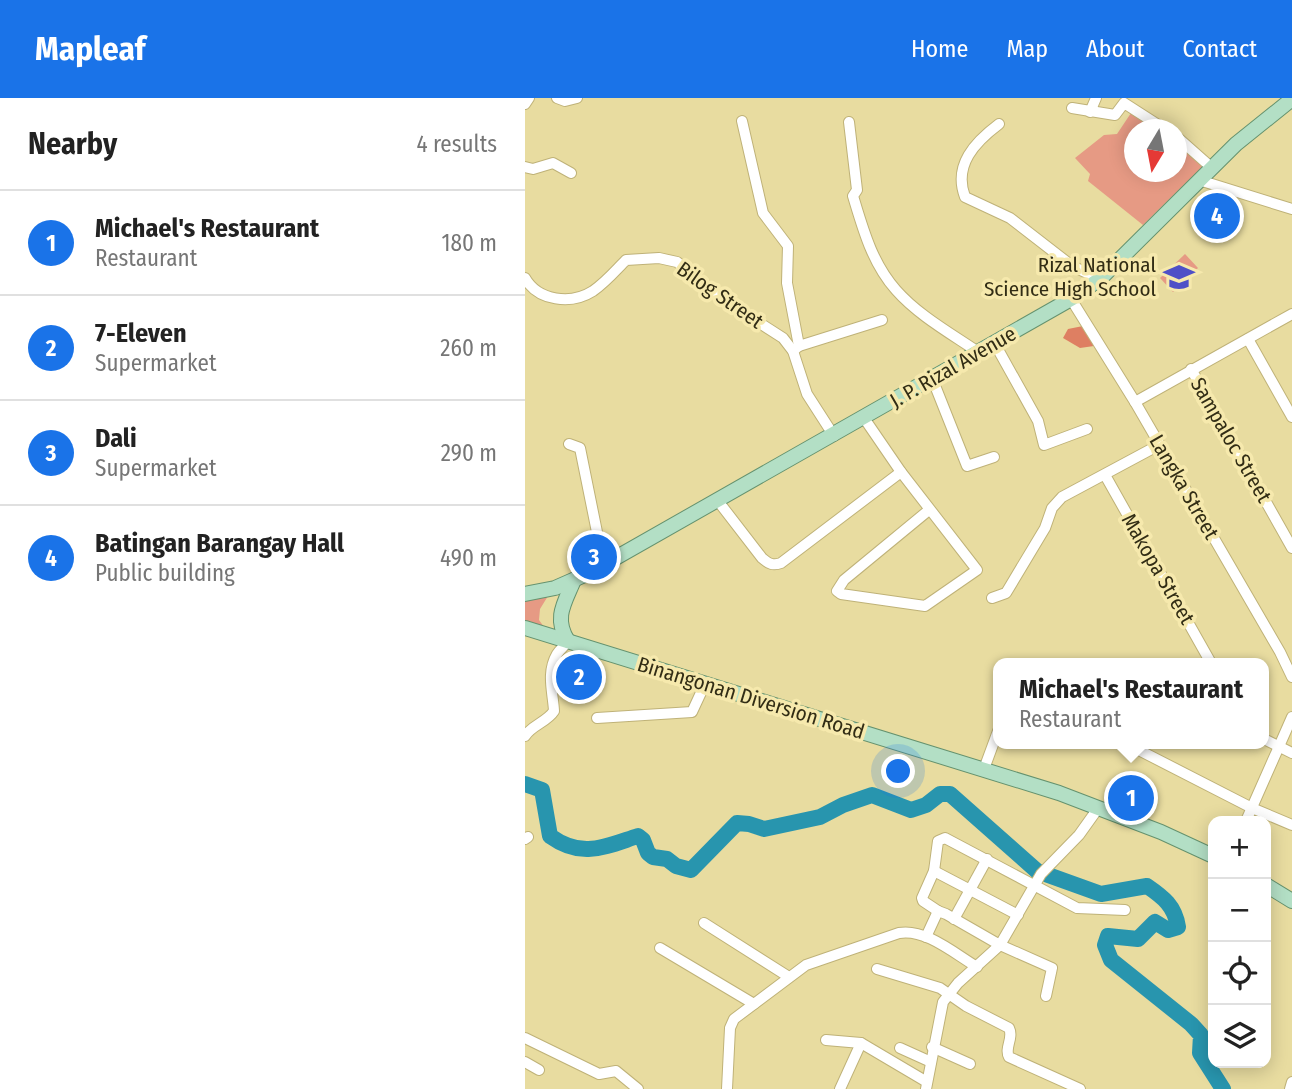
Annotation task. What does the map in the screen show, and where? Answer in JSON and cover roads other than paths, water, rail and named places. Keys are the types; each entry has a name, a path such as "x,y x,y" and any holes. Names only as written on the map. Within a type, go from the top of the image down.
{"main road":[{"name":"J. P. Rizal Avenue","path":"525,594 555,589 608,562 1071,299 1100,279 1236,144 1292,99"},
{"path":"568,641 561,625 560,611 574,580"},
{"name":"Binangonan Diversion Road","path":"525,628 1099,807 1208,854"},
{"path":"1271,888 1292,901"}],"street":[{"path":"525,104 529,98"},
{"path":"558,98 565,101 577,98"},
{"path":"1090,112 1096,98"},
{"path":"1072,107 1115,115 1124,103 1152,119"},
{"path":"742,121 763,214 788,246 787,283 796,348 807,394 834,436"},
{"path":"849,122 857,190 853,196 870,248 881,269 896,290 978,352"},
{"path":"999,124 970,150 960,177 965,197 1010,218 1072,266 1100,279"},
{"path":"1187,146 1212,168"},
{"path":"525,167 533,169 553,163 571,173"},
{"path":"1199,180 1290,205"},
{"name":"Bilog Street","path":"525,278 536,293 557,300 591,293 626,260 659,258 677,262 730,304 796,348"},
{"name":"Langka Street","path":"1071,299 1135,402 1292,677"},
{"path":"1135,402 1292,314"},
{"path":"796,348 882,320"},
{"path":"1248,339 1292,417"},
{"path":"995,344 1038,421 1044,445 1087,429"},
{"name":"Sampaloc Street","path":"1191,369 1292,548"},
{"path":"932,378 967,466 995,457"},
{"path":"864,418 929,510 977,570 925,606 841,594 837,591 844,580 929,510"},
{"path":"569,444 580,448 599,542 608,562"},
{"path":"992,598 1006,593 1045,527 1052,508 1058,502 1159,445"},
{"path":"718,501 762,558 775,566 901,472"},
{"name":"Makopa Street","path":"1105,475 1208,658"},
{"path":"525,736 554,711 550,691 552,670 558,652 568,641"},
{"path":"597,718 692,712 705,684"},
{"path":"1248,816 1292,717"},
{"path":"1269,742 1292,752"},
{"path":"984,769 993,745"},
{"path":"1137,749 1252,808 1292,825"},
{"path":"826,1040 861,1043 927,1086 940,1007 949,993 1000,945 1043,871 1079,835 1099,807"},
{"path":"1046,996 1052,968 1000,945 923,901 934,871 938,841 941,838 987,859 1077,908 1125,910"},
{"path":"954,919 987,859"},
{"path":"934,871 1018,915"},
{"path":"926,937 938,911"},
{"path":"704,923 789,977"},
{"path":"727,1089 730,1027 734,1019 806,965 909,932 926,937 977,967"},
{"path":"660,948 754,1004"},
{"path":"877,969 949,993 966,1006 1009,1028 1009,1057 1080,1089"},
{"path":"525,1038 599,1073 616,1071 638,1089"},
{"path":"840,1089 861,1043"},
{"path":"932,1047 970,1064"},
{"path":"900,1048 931,1062"},
{"path":"525,1062 539,1070"},
{"path":"1290,1089 1292,1082"}],"waterway":[{"path":"525,784 542,790 550,836 562,843 593,849 638,836 653,857 667,859 676,866 691,870 737,823 764,829 820,817 872,795 911,810 926,805 940,794 950,794 1037,871 1101,894 1147,886 1167,903 1174,913 1178,927 1168,930 1155,922 1138,939 1108,936 1105,945 1111,960 1201,1035 1200,1053 1223,1089"}],"place":[{"name":"Batingan Barangay Hall","path":"1217,216"},
{"name":"Rizal National Science High School","path":"1179,277"},
{"name":"Dali","path":"594,557"},
{"name":"7-Eleven","path":"579,677"},
{"name":"Michael's Restaurant","path":"1131,798"}]}
